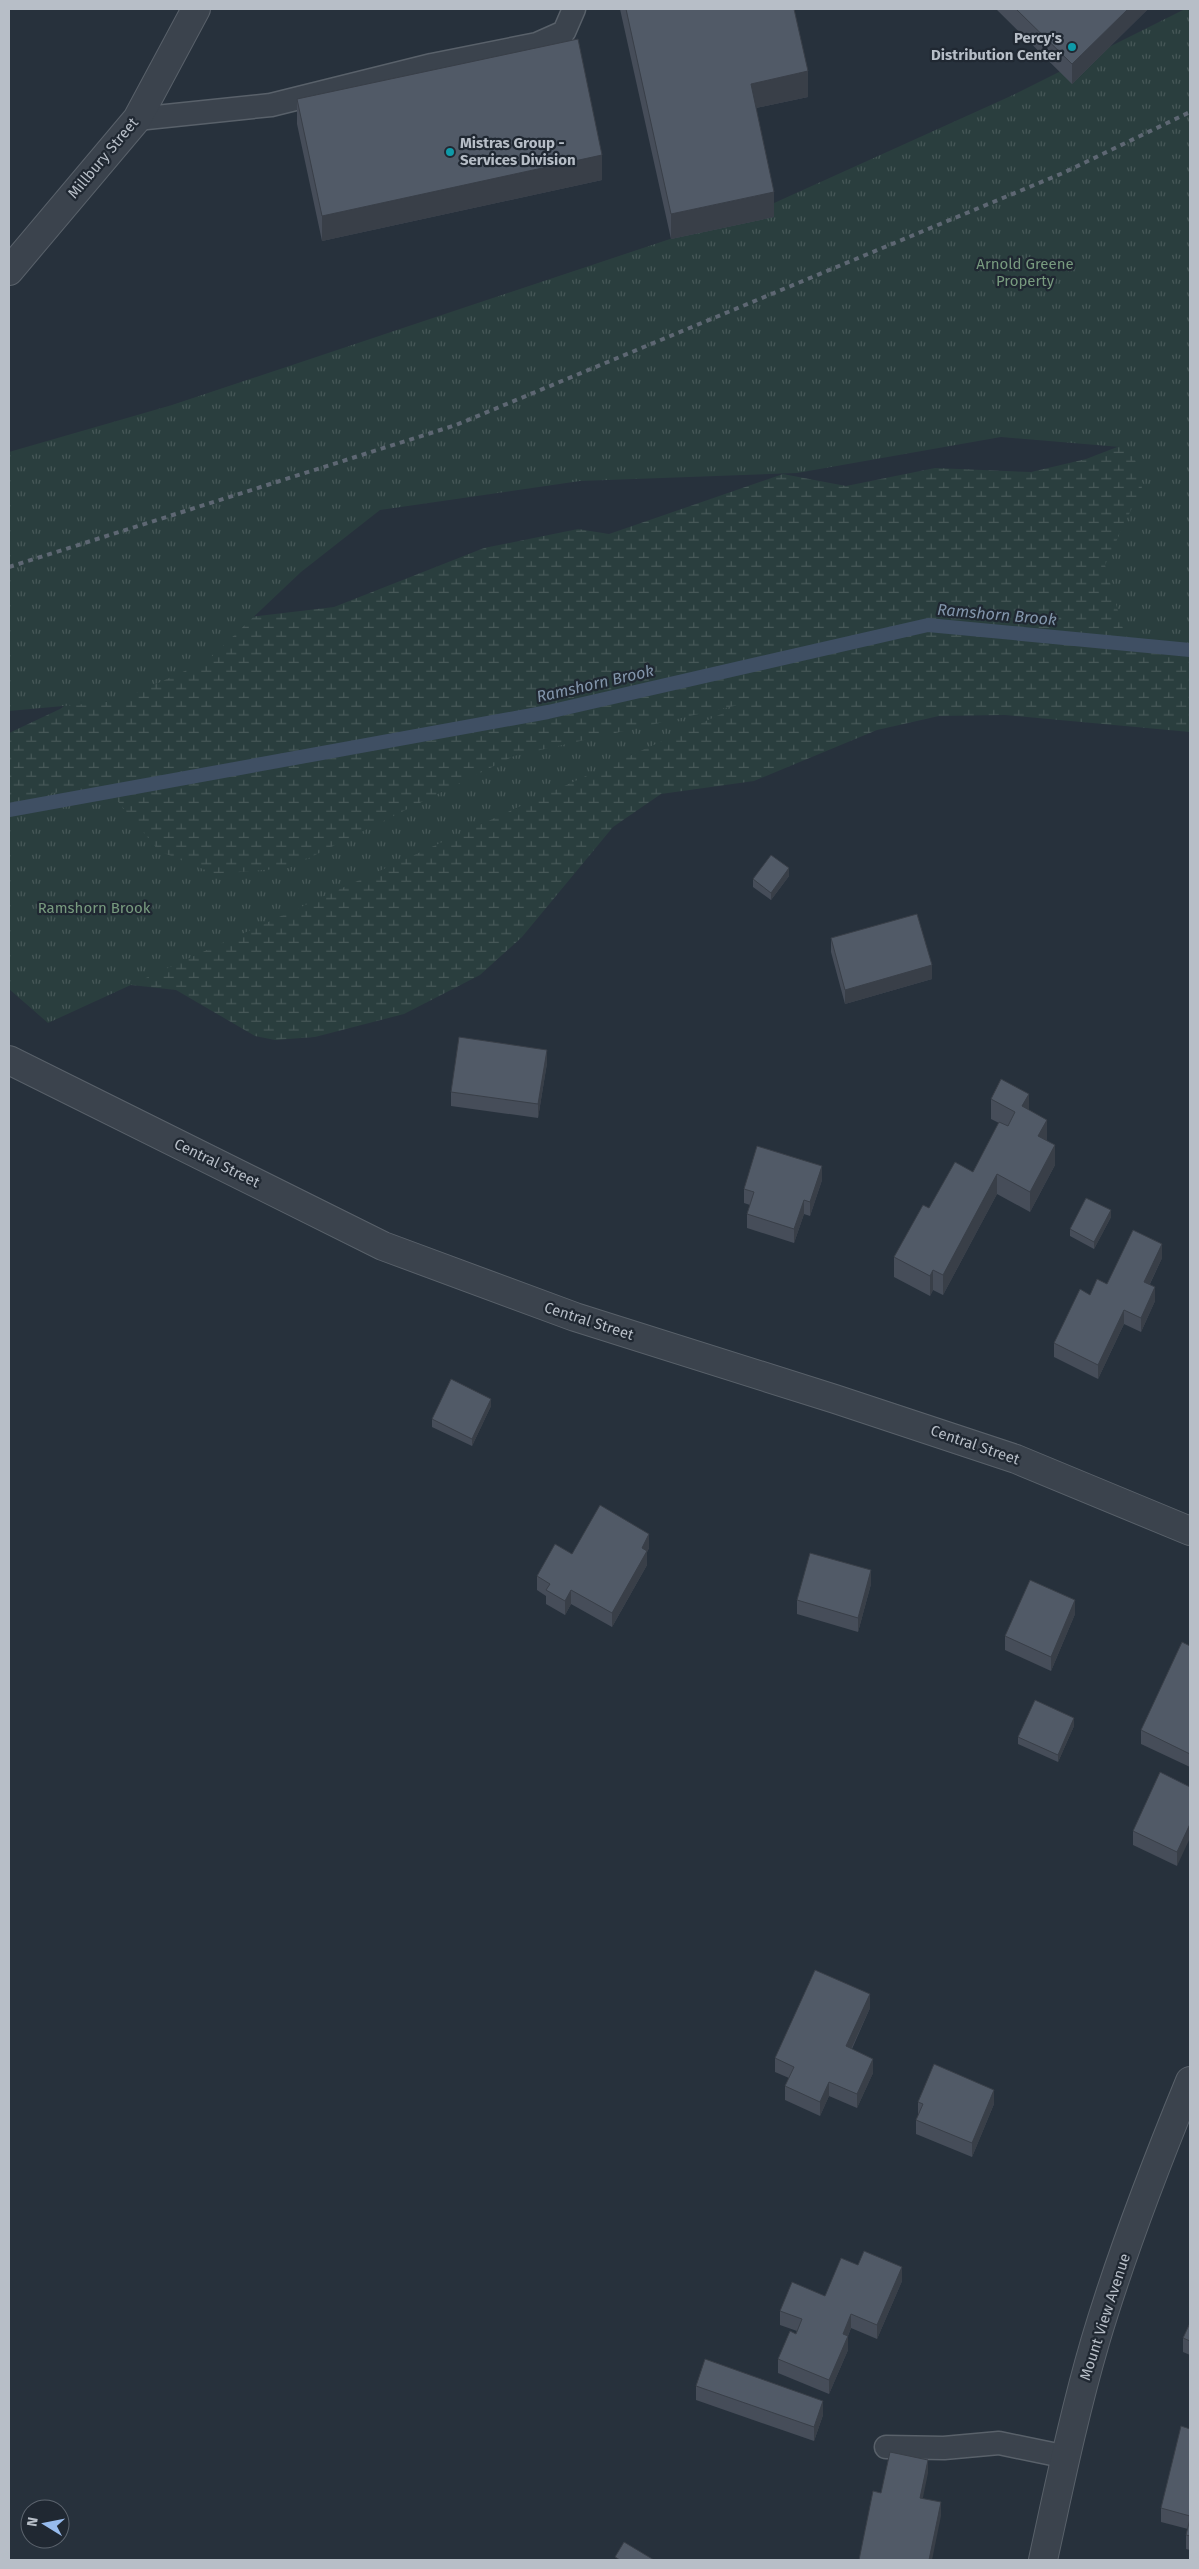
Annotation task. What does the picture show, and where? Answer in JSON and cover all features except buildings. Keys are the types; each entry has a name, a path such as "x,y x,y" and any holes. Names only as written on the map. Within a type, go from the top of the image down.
{"street":[{"name":"Millbury Street","path":"9,271 137,119 196,9"},
{"name":"Central Street","path":"9,1060 383,1246 575,1318 835,1398 1016,1459 1190,1531"},
{"name":"Mount View Avenue","path":"1043,2560 1078,2404 1112,2290 1190,2081"}],"lane":[{"path":"137,119 270,105 432,65 537,44 564,32 574,9"},
{"path":"886,2448 944,2448 999,2443 1067,2457"}],"green space":[{"name":"Arnold Greene Property","path":"1185,9 1190,9 1190,654 1172,653 1125,636 1105,565 1142,487 1132,448 1001,437 797,473 580,481 380,510 301,572 207,661 118,701 9,711 9,452 172,405 763,208 1013,95"},
{"path":"1190,413 1190,732 1005,715 939,716 877,730 754,781 661,794 613,827 522,937 480,975 404,1014 315,1037 275,1040 255,1036 176,990 113,983 9,912 9,733 60,709 173,626 334,607 484,548 578,529 609,534 783,474 846,486 935,468 1031,472 1086,459 1164,429"},
{"name":"Ramshorn Brook","path":"743,704 48,1023 9,989 9,806 69,789 110,792 159,851 215,874 289,868 514,756"}],"waterway":[{"name":"Ramshorn Brook","path":"9,810 548,712 928,625 1190,650"}],"railway":[{"path":"9,567 456,425 1063,173 1190,112"}],"place":[{"name":"Percy's Distribution Center","path":"1072,47"},
{"name":"Mistras Group - Services Division","path":"450,152"}]}
